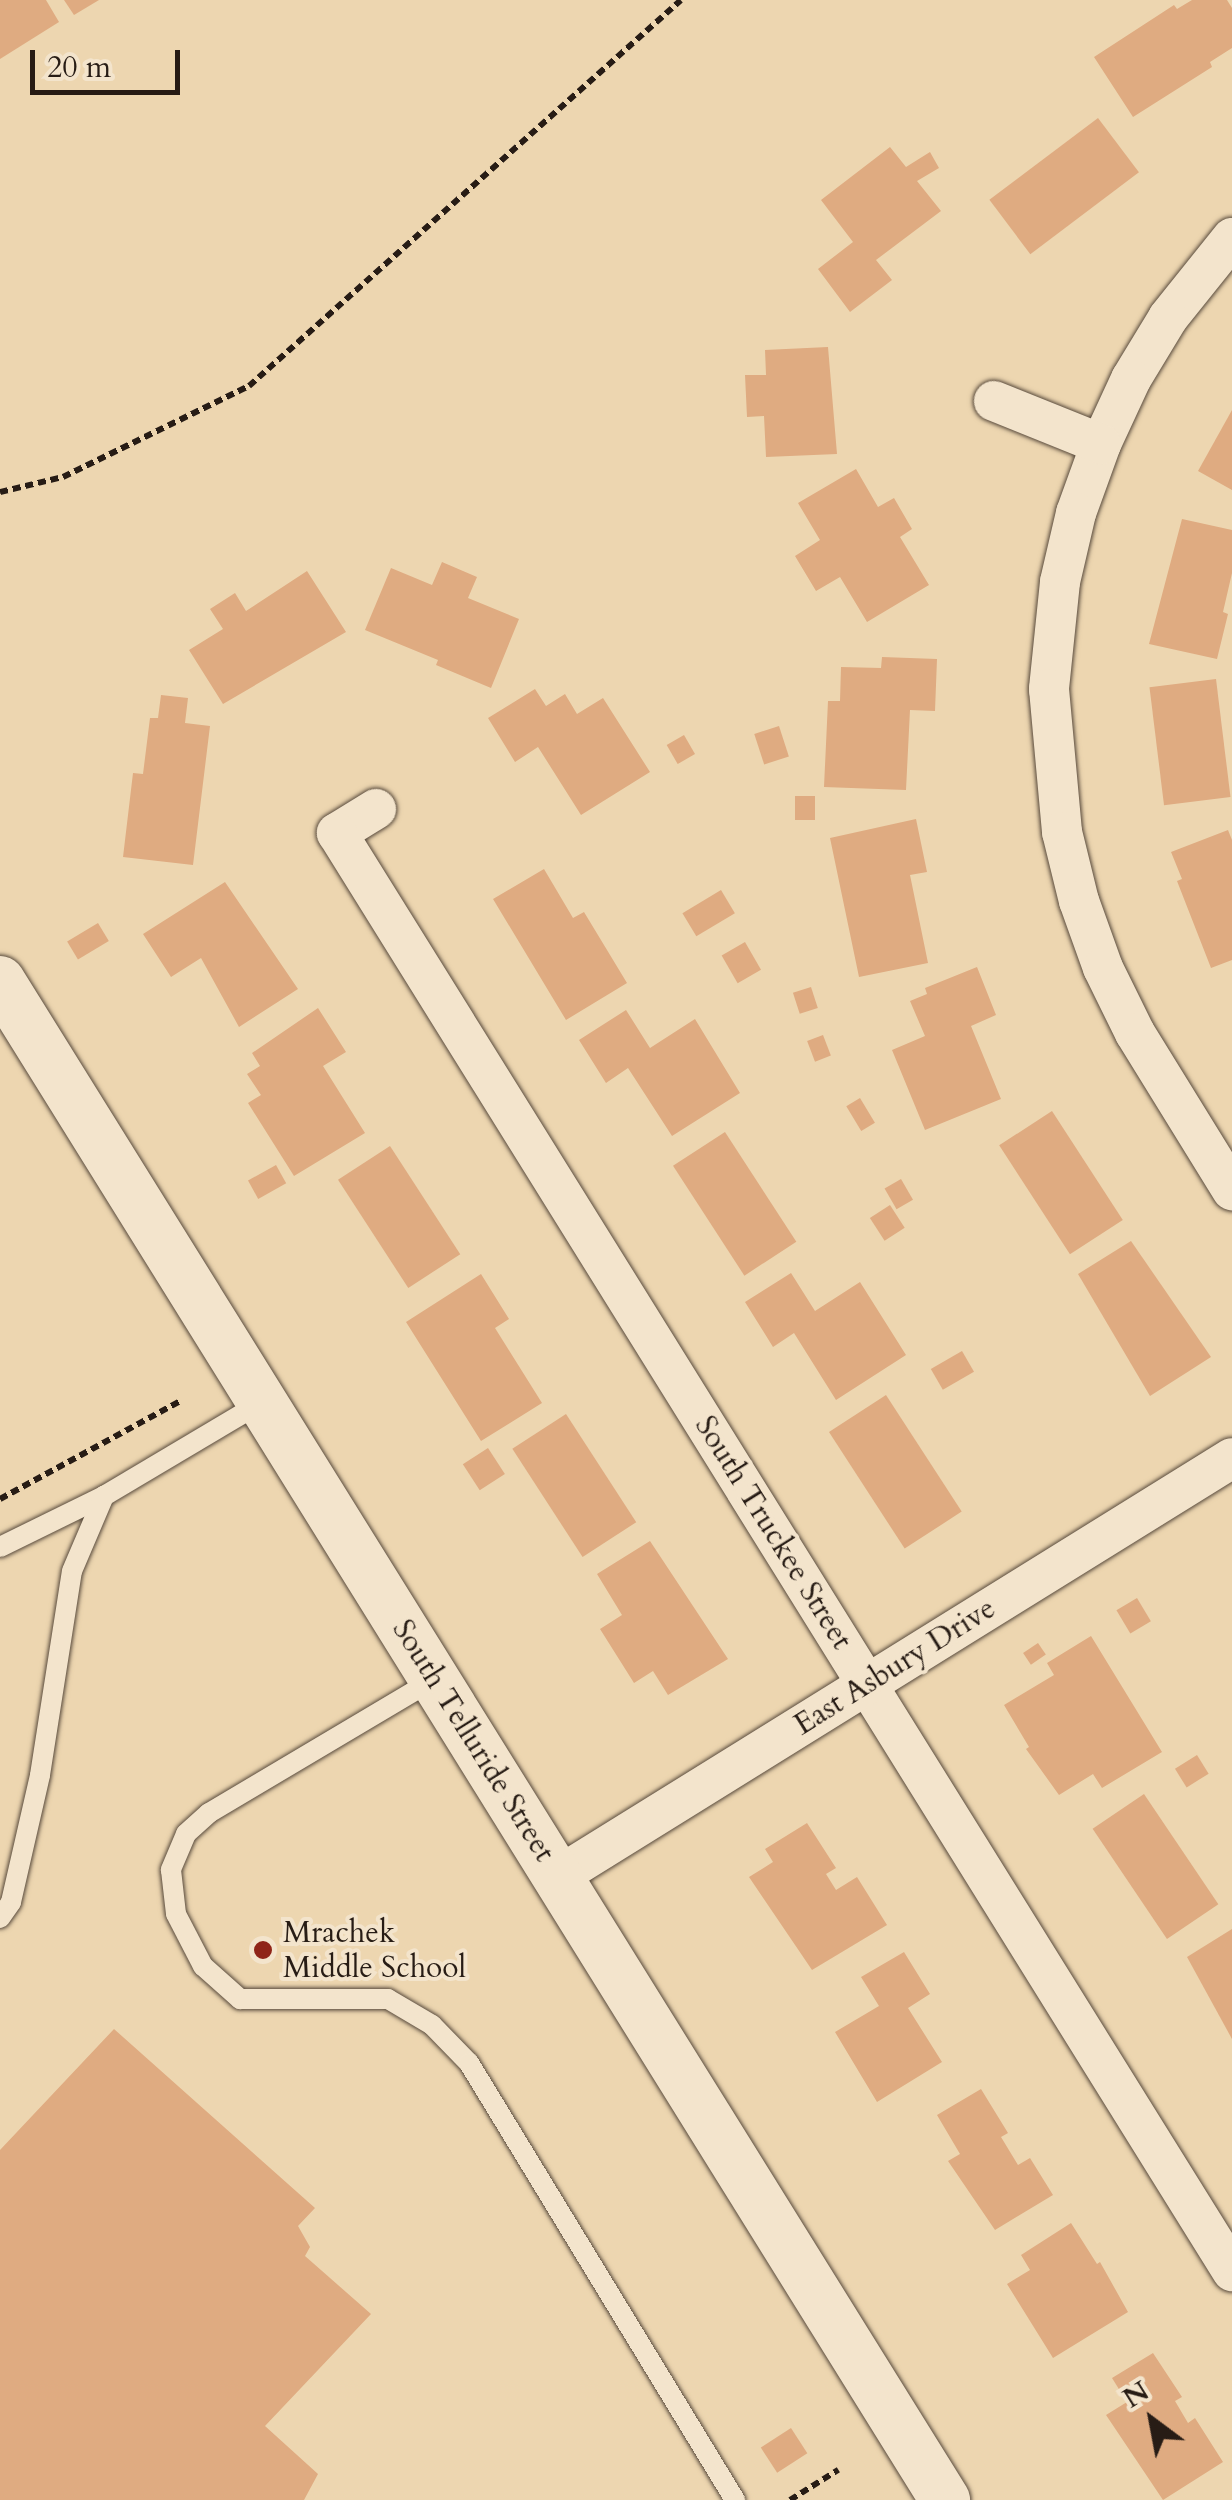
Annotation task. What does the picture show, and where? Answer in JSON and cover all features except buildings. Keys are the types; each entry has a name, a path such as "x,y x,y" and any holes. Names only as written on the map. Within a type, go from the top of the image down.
{"street":[{"path":"1232,238 1168,318 1131,379 1100,444 1076,513 1060,582 1053,653 1052,760 1062,832 1079,902 1104,968 1135,1033 1232,1190"},
{"path":"994,401 1100,444"},
{"name":"South Truckee Street","path":"376,809 337,833 1232,2272"},
{"name":"South Telluride Street","path":"0,981 945,2500"},
{"name":"East Asbury Drive","path":"558,1877 1232,1458"}],"lane":[{"path":"0,1547 104,1496 262,1402"},
{"path":"0,1918 11,1902 40,1775 72,1571 104,1496"},
{"path":"434,1679 210,1813 186,1834 170,1870 176,1914 204,1966 240,1999 388,1999 432,2025 470,2063 735,2500"}],"path":[{"path":"0,492 63,477 248,386 681,0"},
{"path":"0,1498 182,1400"},
{"path":"790,2500 838,2470"}],"place":[{"name":"Mrachek Middle School","path":"263,1950"}]}
